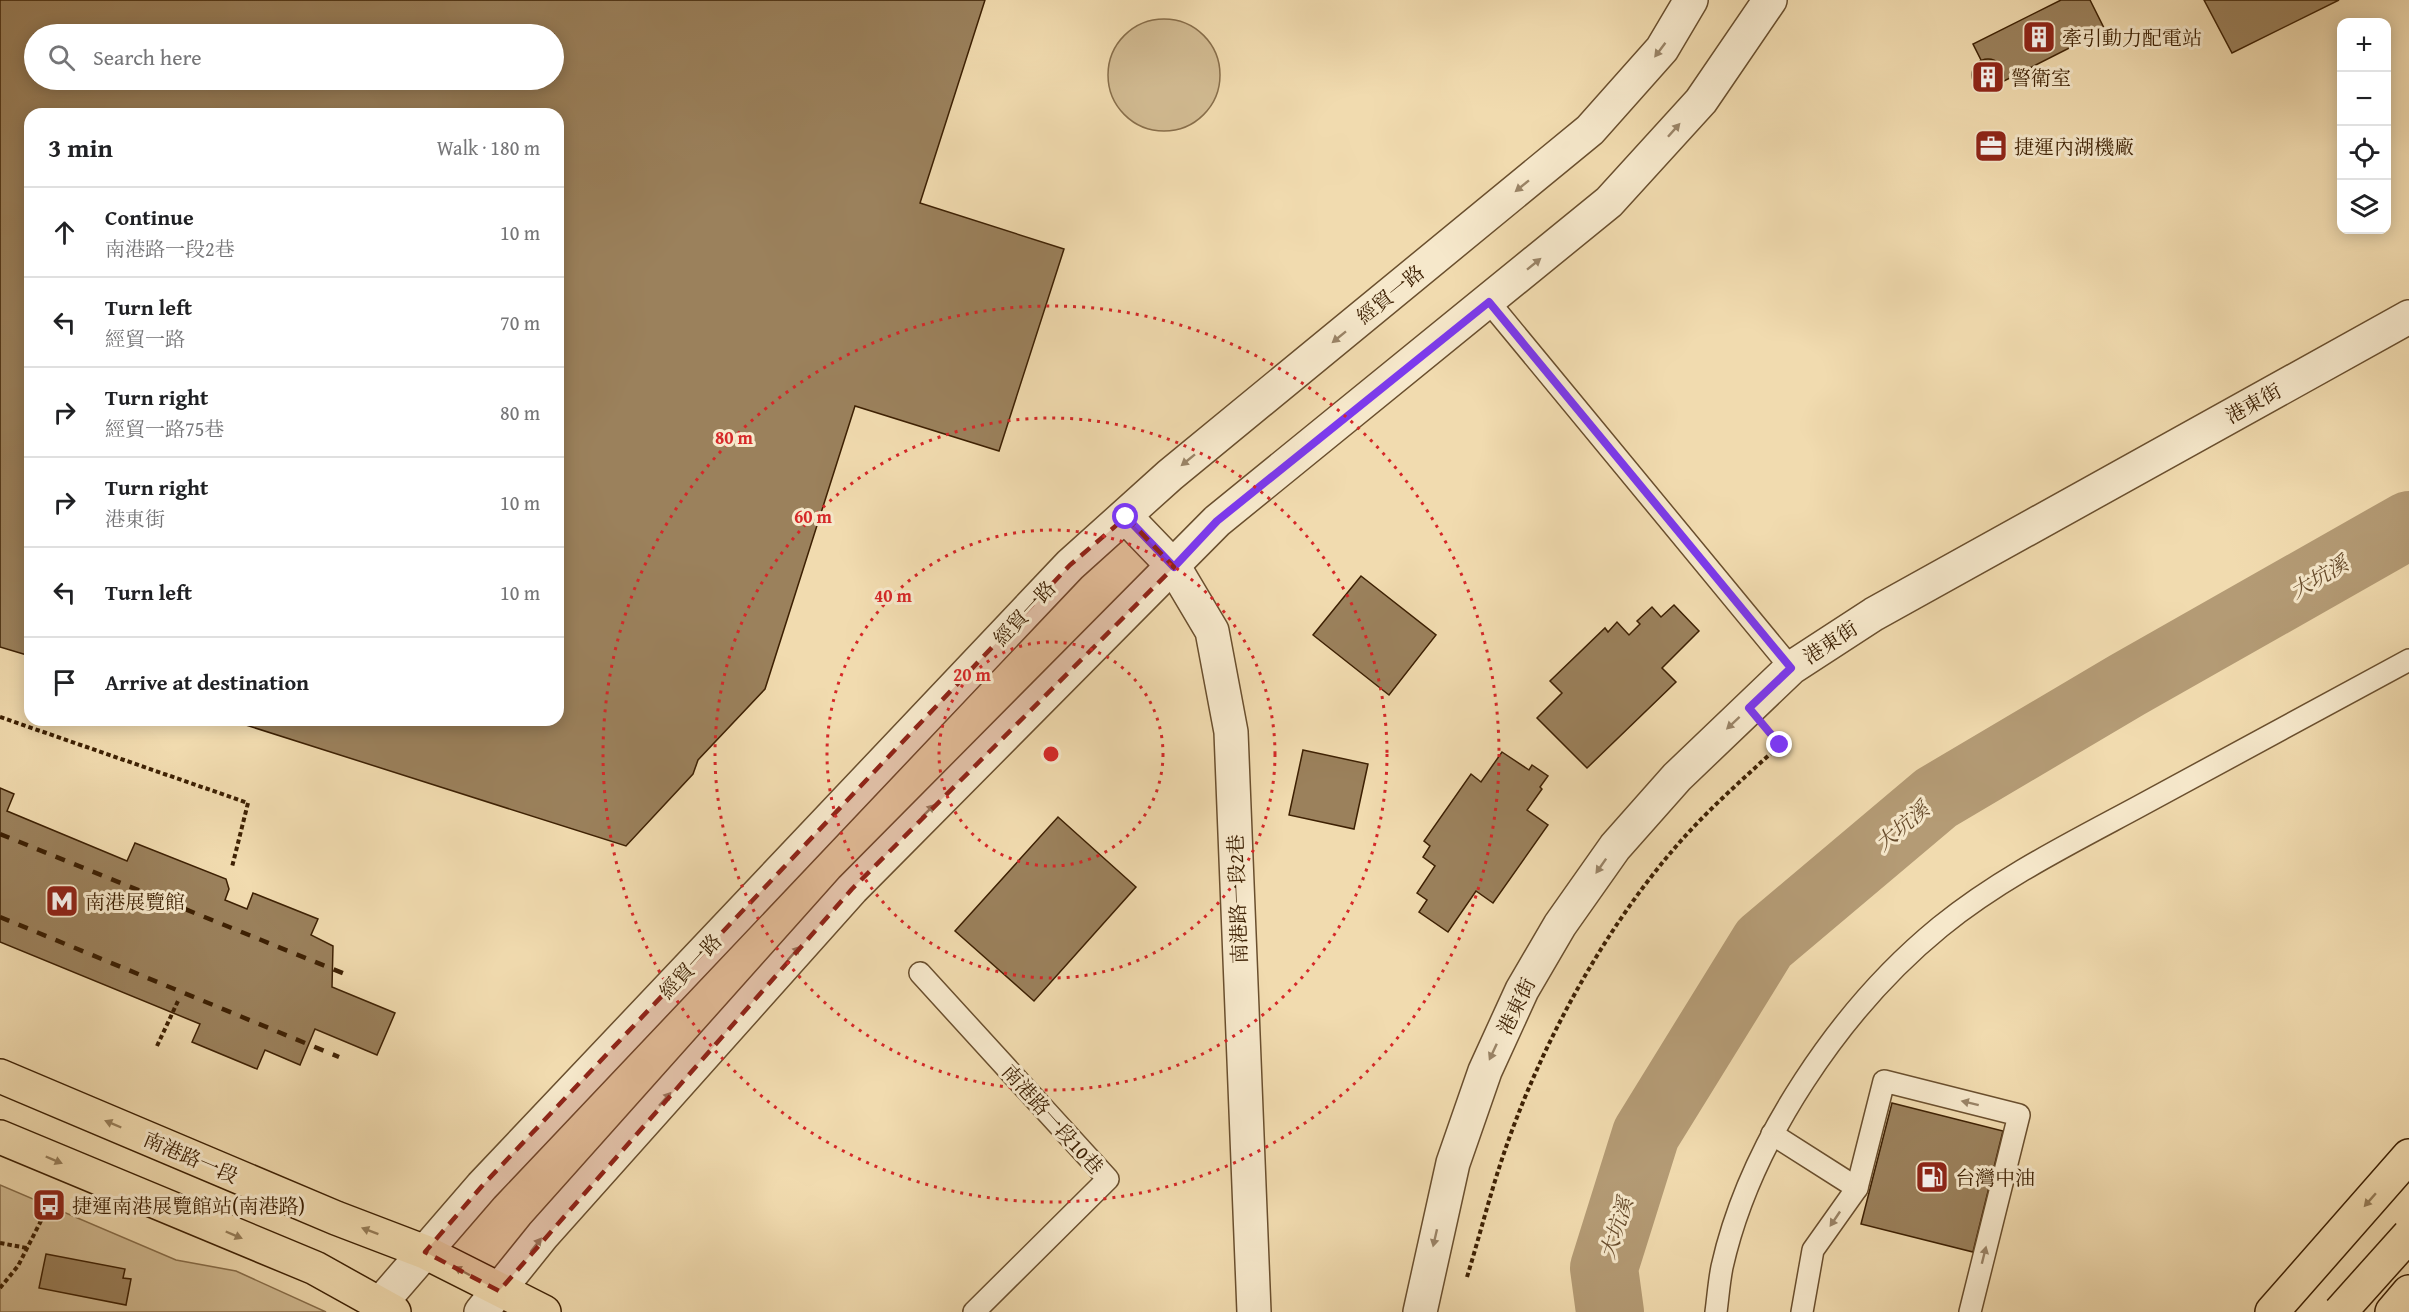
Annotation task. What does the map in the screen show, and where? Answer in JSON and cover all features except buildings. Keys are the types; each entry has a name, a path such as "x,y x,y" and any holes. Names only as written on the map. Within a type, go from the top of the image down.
{"main road":[{"name":"南港路一段","path":"0,1076 336,1218 425,1252 490,1301 544,1312"},
{"path":"0,1137 315,1268 387,1309"},
{"path":"2272,1312 2409,1156"},
{"path":"2340,1312 2409,1235"},
{"path":"2392,1312 2409,1292"}],"street":[{"name":"經貿一路","path":"387,1309 425,1252 482,1186 1070,565 1170,475 1590,130 1662,49 1691,0"},
{"path":"490,1301 543,1235 852,889 1116,621 1174,567 1217,521 1489,302 1609,202 1701,101 1770,0"},
{"name":"港東街","path":"1420,1312 1453,1163 1485,1071 1522,990 1560,925 1615,847 1677,777 1791,668 1874,614 2409,317"},
{"name":"南港路一段2巷","path":"1126,517 1174,567 1212,631 1231,732 1254,1312"}],"lane":[{"path":"1489,302 1791,668"},
{"path":"1716,1312 1722,1267 1743,1199 1772,1134 1808,1075 1841,1028 1878,985 1940,927 2019,872 2409,660"},
{"name":"南港路一段10巷","path":"920,973 1108,1179 974,1312"},
{"path":"1802,1312 1814,1250 1857,1188 1884,1081 2019,1115 1970,1312"},
{"path":"1772,1134 1857,1188"},
{"path":"2347,1312 2362,1295 2409,1216"}],"path":[{"path":"1467,1279 1506,1148 1529,1088 1574,995 1615,927 1672,851 1724,796 1780,745 1749,708"},
{"path":"0,717 24,725"},
{"path":"26,726 248,802 232,867"},
{"path":"157,1047 178,1000"},
{"path":"0,1288 18,1266 49,1205"},
{"path":"0,1243 27,1248"}],"highlighted area":[{"path":"1126,517 1174,567 852,889 499,1291 425,1252 482,1186 1070,565"}],"shaded area":[{"path":"1164,19 1186,23 1204,35 1216,53 1220,75 1216,97 1204,115 1186,127 1164,131 1142,127 1124,115 1112,97 1108,75 1112,53 1124,35 1142,23"},
{"path":"0,1185 176,1260 236,1271 326,1312 0,1312"}],"waterway":[{"name":"大坑溪","path":"1610,1312 1604,1268 1646,1134 1764,943 1936,798 2127,685 2409,525"}],"railway":[{"path":"0,834 345,974"},
{"path":"0,917 339,1057"}],"place":[{"name":"牽引動力配電站","path":"2039,37"},
{"name":"警衛室","path":"1988,77"},
{"name":"捷運內湖機廠","path":"1991,146"},
{"name":"南港展覽館","path":"62,901"},
{"name":"台灣中油","path":"1932,1177"},
{"name":"捷運南港展覽館站(南港路)","path":"49,1205"}],"route":[{"path":"1126,517 1174,567 1217,521 1489,302 1791,668 1749,708 1780,745"}]}
